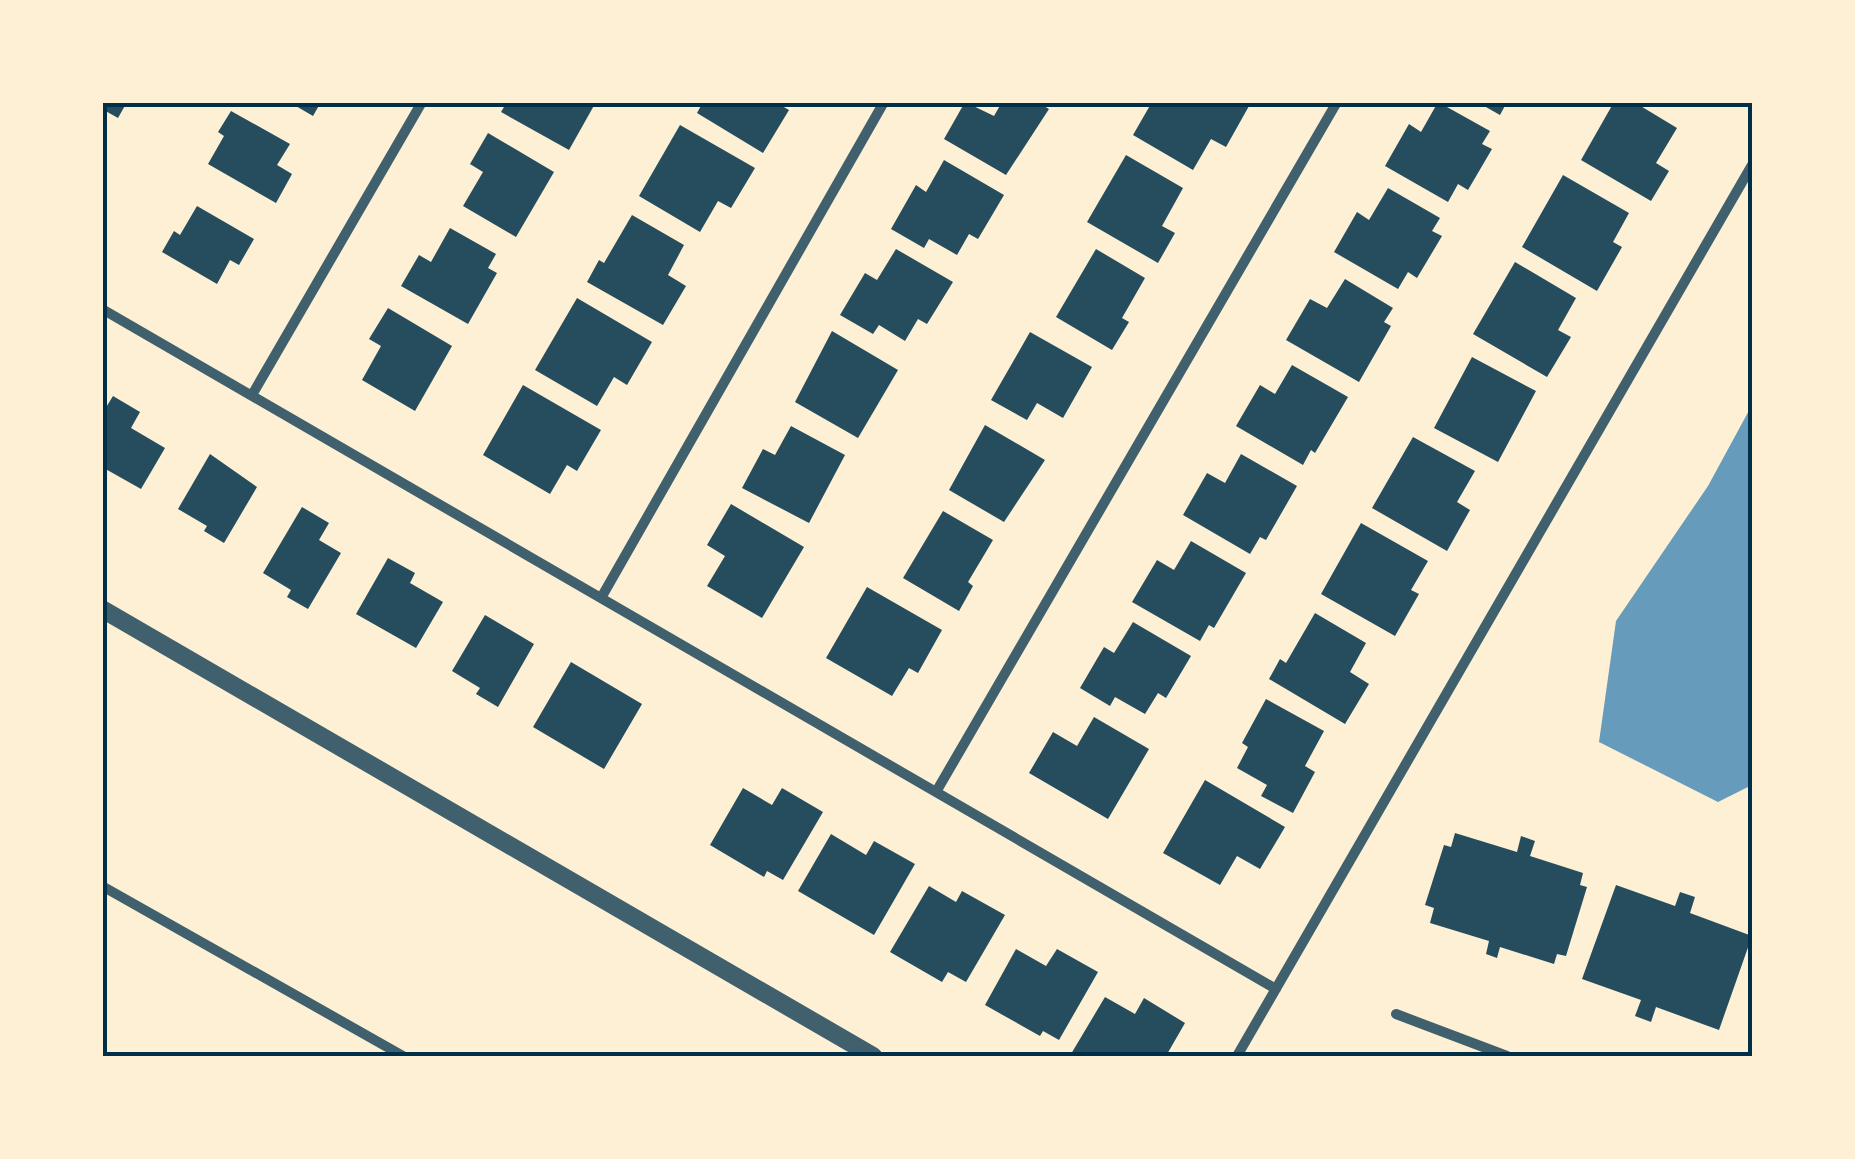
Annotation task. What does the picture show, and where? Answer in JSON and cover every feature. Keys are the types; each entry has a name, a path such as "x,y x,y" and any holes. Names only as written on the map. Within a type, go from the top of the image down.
{"street":[{"path":"252,396 422,102"},
{"path":"600,598 884,102"},
{"path":"936,792 1337,102"},
{"path":"1237,1056 1752,165"},
{"path":"102,309 1276,989"},
{"path":"102,609 873,1056"},
{"path":"102,886 403,1056"},
{"path":"1396,1014 1507,1056"}],"water":[{"path":"1752,405 1752,785 1718,802 1599,742 1616,621 1708,486"}],"building":[{"path":"102,102 127,102 118,118 102,109"},
{"path":"289,102 321,102 313,116"},
{"path":"507,102 596,102 569,150 501,112"},
{"path":"703,102 775,102 789,110 763,153 697,113"},
{"path":"965,102 994,116 1002,102 1037,102 1049,109 1006,175 944,139"},
{"path":"1152,102 1243,102 1249,106 1226,147 1211,139 1193,170 1133,135"},
{"path":"1438,102 1490,131 1482,144 1492,149 1468,190 1458,184 1448,202 1385,166 1409,124 1421,132"},
{"path":"1477,102 1507,102 1500,115"},
{"path":"1614,102 1634,102 1677,128 1656,163 1669,171 1651,201 1581,160"},
{"path":"231,111 290,144 277,165 292,174 276,203 208,164 224,136 218,132"},
{"path":"680,125 755,168 731,208 718,201 700,232 639,196"},
{"path":"488,133 554,172 516,237 463,206 483,172 470,164"},
{"path":"1126,155 1183,188 1162,226 1175,233 1158,263 1087,222"},
{"path":"944,160 1004,195 978,239 969,234 957,255 929,239 924,248 891,229 916,185 926,192"},
{"path":"1563,175 1629,213 1613,242 1622,247 1597,291 1522,247"},
{"path":"1388,188 1440,218 1432,231 1442,236 1417,278 1408,272 1398,289 1334,252 1357,212 1369,220"},
{"path":"197,206 254,239 239,265 230,260 217,284 162,252 174,231 180,235"},
{"path":"632,215 684,245 668,275 686,286 663,325 587,282 599,260 604,263"},
{"path":"450,228 496,254 488,268 497,273 468,324 401,286 419,255 431,262"},
{"path":"896,249 953,282 927,324 918,319 905,341 879,325 873,334 840,315 865,273 877,280"},
{"path":"1096,249 1145,278 1122,318 1129,322 1112,350 1056,317"},
{"path":"1515,262 1576,298 1558,330 1571,337 1547,377 1473,334"},
{"path":"1345,279 1393,308 1384,322 1391,326 1359,382 1286,340 1310,299 1327,308"},
{"path":"577,298 652,342 627,385 614,377 597,406 535,370"},
{"path":"388,308 452,346 415,411 362,380 381,346 369,339"},
{"path":"832,331 898,370 858,438 795,402"},
{"path":"1030,332 1092,367 1063,418 1037,403 1027,420 991,400"},
{"path":"1472,357 1536,391 1498,462 1434,428"},
{"path":"1292,365 1348,397 1315,453 1311,450 1303,465 1236,426 1260,385 1275,394"},
{"path":"523,385 601,430 577,471 567,465 550,494 483,455"},
{"path":"113,396 140,412 131,428 165,448 141,489 102,467 102,414"},
{"path":"985,425 1045,460 1004,522 949,490"},
{"path":"791,426 845,455 809,523 742,488 763,449 775,455"},
{"path":"1413,437 1475,471 1457,502 1470,510 1447,551 1372,508"},
{"path":"210,454 257,487 224,543 204,531 207,526 178,509"},
{"path":"1241,454 1297,486 1266,540 1260,537 1250,554 1183,515 1207,473 1225,483"},
{"path":"731,504 804,547 762,618 707,586 725,556 707,545"},
{"path":"302,507 329,523 319,540 341,553 308,609 287,597 291,590 263,573"},
{"path":"943,511 993,540 968,582 973,586 959,611 903,578"},
{"path":"1361,523 1428,561 1411,590 1419,594 1395,636 1321,594"},
{"path":"1191,541 1246,573 1214,628 1209,625 1200,641 1132,602 1157,560 1174,570"},
{"path":"388,558 415,573 410,583 443,602 416,648 356,614"},
{"path":"867,587 942,630 918,673 909,668 892,696 826,658"},
{"path":"1315,613 1366,643 1350,672 1369,684 1345,724 1269,679 1280,659 1286,663"},
{"path":"485,615 534,644 498,707 476,694 480,688 452,671"},
{"path":"1133,622 1191,656 1166,698 1158,693 1145,714 1115,697 1110,706 1080,688 1104,647 1114,653"},
{"path":"571,662 642,704 604,769 533,727"},
{"path":"1266,699 1324,731 1305,766 1315,772 1293,813 1261,796 1267,785 1237,768 1248,747 1242,743"},
{"path":"1094,717 1149,749 1108,819 1029,773 1053,732 1077,746"},
{"path":"1205,780 1285,827 1260,869 1237,856 1220,885 1163,853"},
{"path":"743,788 772,805 782,788 823,812 783,880 767,871 764,877 710,845"},
{"path":"1455,833 1517,852 1521,836 1535,841 1530,856 1583,873 1580,885 1587,887 1566,956 1557,954 1554,964 1500,947 1497,958 1486,954 1489,941 1430,923 1434,908 1425,905 1444,845 1451,847"},
{"path":"831,834 866,855 874,841 915,864 874,935 798,891"},
{"path":"1616,885 1675,906 1680,892 1695,897 1690,913 1752,936 1719,1030 1656,1007 1651,1022 1635,1016 1641,1000 1582,979"},
{"path":"929,886 956,902 962,891 1005,915 966,982 948,972 942,982 890,952"},
{"path":"1016,949 1046,966 1057,949 1098,972 1059,1040 1043,1031 1040,1036 985,1005"},
{"path":"1105,997 1135,1014 1144,998 1185,1023 1166,1056 1071,1054"}]}
